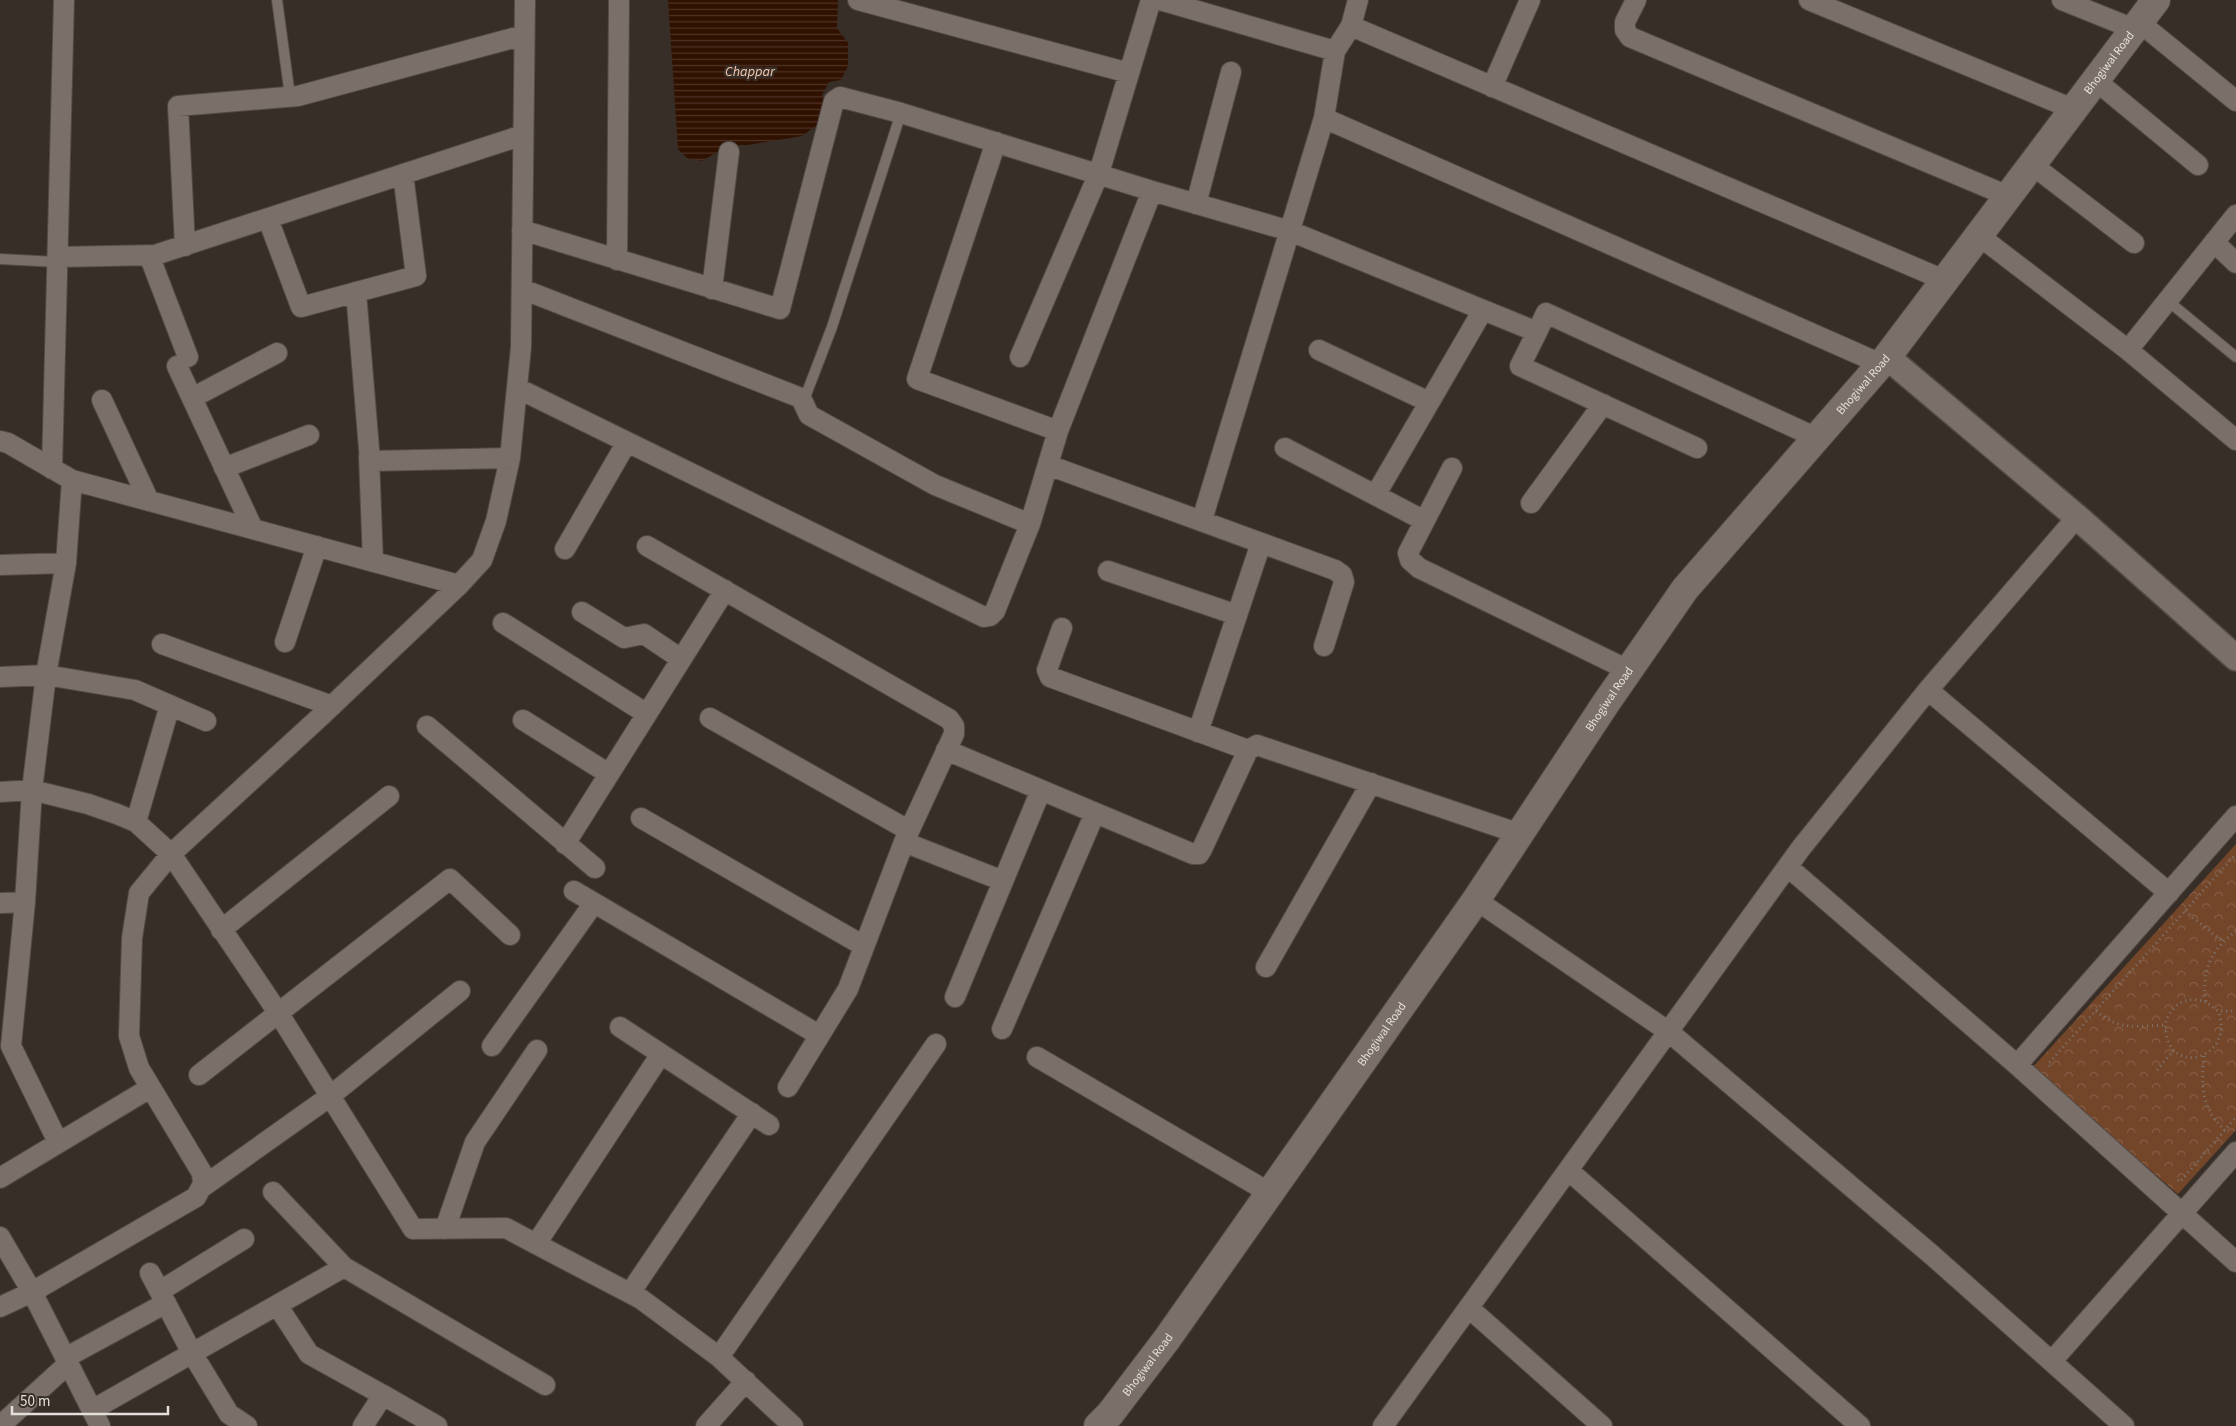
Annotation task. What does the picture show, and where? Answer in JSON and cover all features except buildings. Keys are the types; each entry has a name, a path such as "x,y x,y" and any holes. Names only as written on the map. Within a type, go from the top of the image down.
{"main road":[{"name":"Bhogiwal Road","path":"1098,1426 1110,1414 1167,1339 1476,900 1628,670 1685,590 1884,360 2156,0"}],"street":[{"path":"52,469 64,0"},
{"path":"0,1307 32,1292 196,1197 203,1184 202,1173 139,1068 129,1036 132,938 139,893 171,854 332,706 459,585 482,560 496,522 510,458 521,347 524,0"},
{"path":"617,260 620,0"},
{"path":"858,0 1129,72"},
{"path":"1020,356 1099,173 1151,0"},
{"path":"1160,0 1336,51"},
{"path":"1202,520 1324,118 1336,51 1351,26 1358,0"},
{"path":"1492,86 1530,0"},
{"path":"1636,0 1625,22 1625,30 1630,37 2008,196"},
{"path":"1809,0 2073,109"},
{"path":"2062,0 2137,25 2236,101"},
{"path":"1351,26 1944,280"},
{"path":"185,246 178,106 290,96 524,34"},
{"path":"1196,204 1231,72"},
{"path":"2095,80 2198,165"},
{"path":"522,230 780,309 834,101 840,97 900,113 1099,173 1152,191 1290,231 1537,332"},
{"path":"1324,118 1884,360 2077,517 2236,658"},
{"path":"58,260 149,255 185,246 523,135"},
{"path":"996,142 918,379 1058,431"},
{"path":"712,289 729,152"},
{"path":"2031,164 2134,242"},
{"path":"268,219 301,307 416,276 403,174"},
{"path":"517,388 984,617 990,616 995,611 1030,524 1058,431 1152,191"},
{"path":"2128,350 2236,215"},
{"path":"1978,235 2128,350 2236,440"},
{"path":"2214,242 2236,263"},
{"path":"149,255 192,398 253,529"},
{"path":"522,289 804,400 809,416 934,486 1030,524"},
{"path":"356,292 369,456 373,562"},
{"path":"1376,494 1483,310"},
{"path":"1697,448 1520,366 1546,313 1817,438"},
{"path":"1319,350 1429,402"},
{"path":"192,398 277,353"},
{"path":"102,400 149,501"},
{"path":"1531,503 1603,404"},
{"path":"224,468 308,435"},
{"path":"0,441 8,443 72,480 459,585"},
{"path":"566,549 627,442"},
{"path":"1285,448 1423,520"},
{"path":"369,456 370,461 510,458"},
{"path":"1048,465 1335,570 1342,575 1344,582 1324,646"},
{"path":"1452,468 1423,520 1408,553 1410,560 1419,568 1628,670"},
{"path":"58,1142 11,1046 7,1020 25,902 32,790 46,675 66,563 72,480"},
{"path":"1383,1426 1800,848 1928,690 2077,517"},
{"path":"1198,732 1261,543"},
{"path":"285,642 317,546"},
{"path":"647,546 949,720 954,726 954,734 906,836 848,989 788,1087"},
{"path":"0,565 66,563"},
{"path":"1108,571 1237,615"},
{"path":"565,844 725,590"},
{"path":"582,612 624,638 644,634 681,659"},
{"path":"503,623 647,714"},
{"path":"1062,628 1047,670 1050,678 1248,750"},
{"path":"162,644 332,706"},
{"path":"0,677 46,675 135,690 206,721"},
{"path":"1928,690 2169,893"},
{"path":"136,822 170,705"},
{"path":"710,718 906,836 1003,882"},
{"path":"522,720 609,774"},
{"path":"427,726 595,868"},
{"path":"946,750 1193,854 1199,854 1248,750 1257,745 1520,834"},
{"path":"1266,967 1371,783"},
{"path":"0,792 32,790 88,804 136,822 171,854 278,1014 413,1229 506,1228 641,1299 719,1356 793,1426"},
{"path":"955,997 1041,790"},
{"path":"221,930 389,796"},
{"path":"1002,1029 1095,812"},
{"path":"2017,1065 2236,816"},
{"path":"641,818 864,946"},
{"path":"1788,867 2017,1065 2236,1262"},
{"path":"198,1075 450,879 510,935"},
{"path":"574,891 819,1035"},
{"path":"1476,900 1669,1032 1933,1256 2124,1426"},
{"path":"0,903 25,902"},
{"path":"492,1046 594,903"},
{"path":"201,1188 329,1097 460,991"},
{"path":"620,1027 769,1125"},
{"path":"719,1356 936,1044"},
{"path":"444,1229 475,1142 537,1050"},
{"path":"536,1244 661,1054"},
{"path":"1037,1057 1270,1193"},
{"path":"0,1178 150,1088"},
{"path":"630,1293 752,1114"},
{"path":"2052,1361 2236,1152"},
{"path":"1568,1170 1860,1426"},
{"path":"273,1192 344,1267 545,1385"},
{"path":"0,1237 32,1292 96,1418 192,1353 344,1267"},
{"path":"0,1426 67,1361 159,1289 244,1239"},
{"path":"159,1289 192,1353 229,1414 247,1426"},
{"path":"277,1305 309,1354 437,1426"},
{"path":"1469,1308 1602,1426"},
{"path":"706,1426 746,1381"},
{"path":"364,1426 383,1395"}],"lane":[{"path":"277,0 290,96"},
{"path":"804,400 832,327 900,113"},
{"path":"0,259 58,260"},
{"path":"2168,301 2236,356"}],"path":[{"path":"2055,1071 2048,1064 2236,854"},
{"path":"2185,911 2222,942"},
{"path":"2206,1002 2204,986 2207,965 2222,942 2236,931"},
{"path":"2191,999 2206,1002 2218,1012 2222,1018 2224,1034 2217,1048 2204,1056 2192,1058 2174,1050 2167,1038 2165,1025 2171,1010 2184,1001 2191,999"},
{"path":"2096,1011 2112,1023 2122,1026 2165,1025"},
{"path":"2218,1012 2236,1012"},
{"path":"2157,1070 2174,1050"},
{"path":"2204,1056 2203,1098 2208,1111 2225,1130"},
{"path":"2172,1175 2180,1182 2236,1117"}],"green space":[{"path":"2236,844 2236,1130 2178,1194 2032,1068"}],"water":[{"name":"Chappar","path":"668,0 838,0 837,28 848,43 848,66 841,80 829,82 822,95 826,100 820,123 802,136 748,145 729,145 702,161 687,158 678,149"}]}
